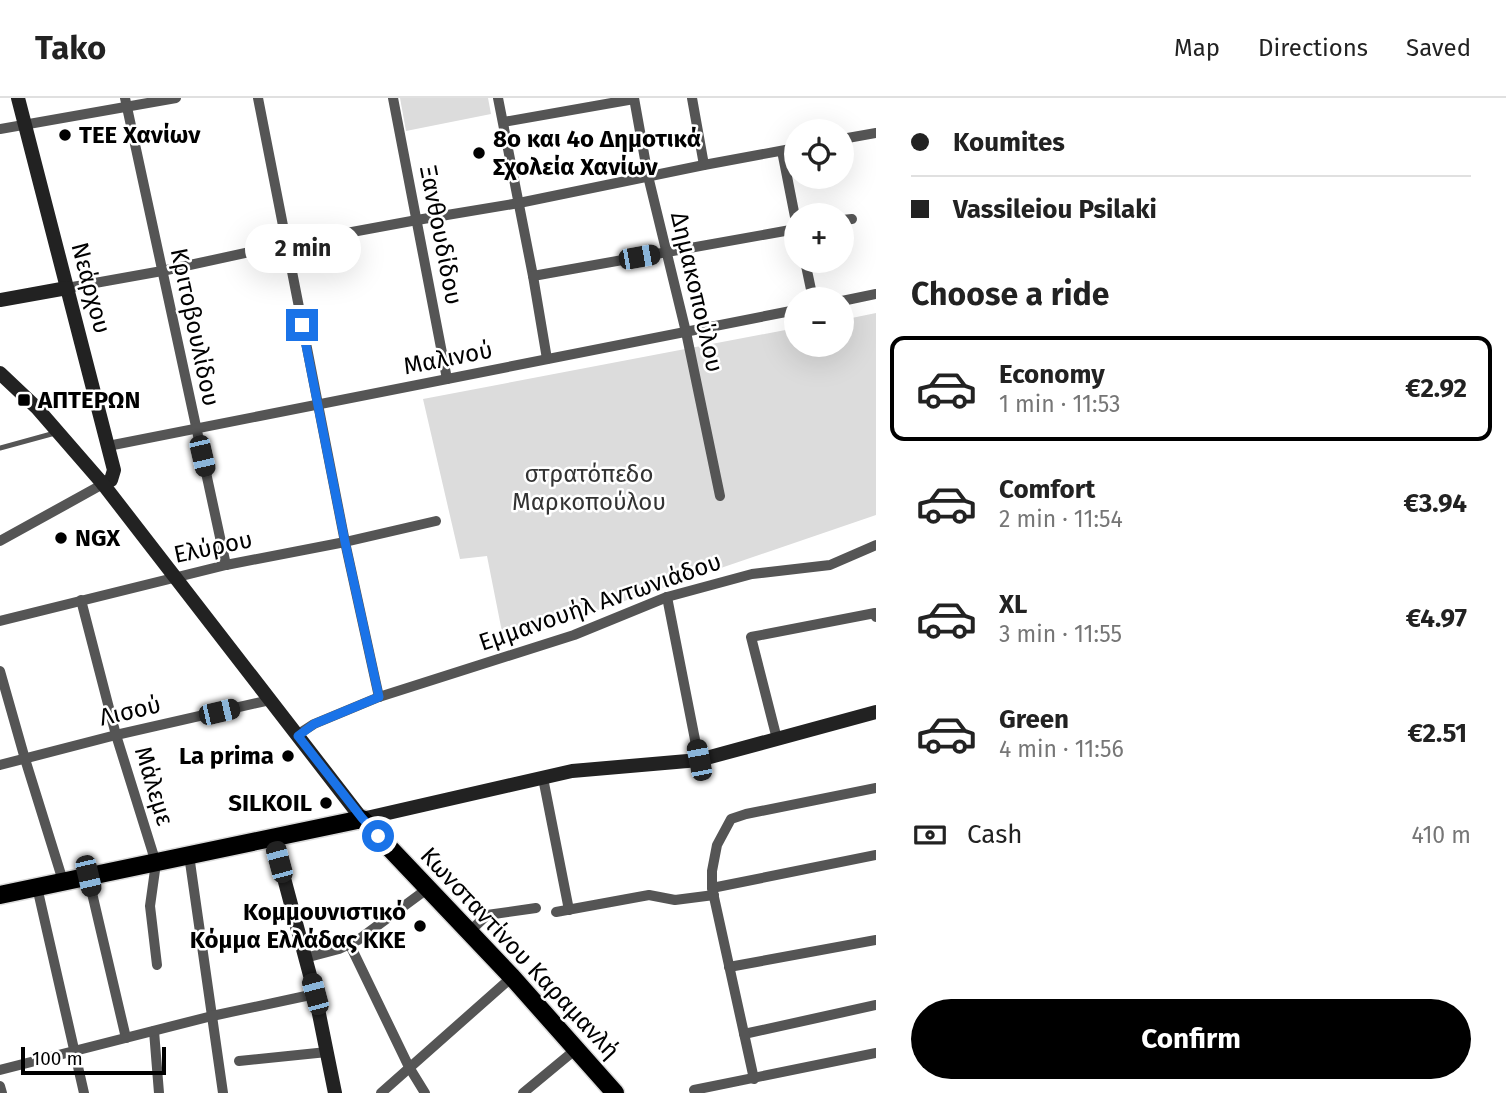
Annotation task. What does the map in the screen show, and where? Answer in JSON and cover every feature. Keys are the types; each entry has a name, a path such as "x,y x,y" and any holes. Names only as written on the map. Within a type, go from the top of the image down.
{"main road":[{"name":"Νεάρχου","path":"18,98 114,470 111,480 103,484"},
{"path":"0,300 67,288"},
{"name":"Κωνσταντίνου Καραμανλή","path":"0,373 37,408 103,484 362,818 512,977 615,1093"},
{"path":"0,895 572,771 699,760 876,712"},
{"path":"273,837 315,994 335,1093"}],"street":[{"path":"0,129 126,103 176,98"},
{"path":"258,98 345,542 379,697"},
{"name":"Ξανθουδίδου","path":"393,98 447,379"},
{"path":"498,98 547,359"},
{"path":"504,122 634,98"},
{"name":"Δημακοπούλου","path":"634,98 648,176 686,332 720,496"},
{"path":"692,98 704,165"},
{"name":"Κριτοβουλίδου","path":"126,103 226,565"},
{"path":"854,137 876,133"},
{"path":"67,288 782,151 792,203"},
{"path":"533,276 784,231"},
{"path":"854,299 876,294"},
{"name":"Μαλινού","path":"108,446 784,312"},
{"path":"0,541 103,484"},
{"name":"Ελύρου","path":"0,621 226,565 436,521"},
{"name":"Εμμανουήλ Αντωνιάδου","path":"298,736 314,724 379,697 574,635 667,597 752,574 831,565 876,545"},
{"path":"667,597 699,760"},
{"name":"Μάλεμε","path":"80,600 116,735 156,863"},
{"path":"777,739 751,637 875,613 876,617"},
{"path":"0,671 63,881"},
{"name":"Λισού","path":"0,765 270,700"},
{"path":"543,778 569,910"},
{"path":"754,1079 713,892 712,871 717,845 731,819 876,788"},
{"path":"556,912 649,895 675,900 876,855"},
{"path":"189,856 223,1093"},
{"path":"156,863 150,906 157,965"},
{"path":"88,876 126,1038"},
{"path":"37,887 84,1093"},
{"path":"305,958 350,945 428,889"},
{"path":"469,932 488,915 536,908"},
{"path":"729,967 876,940"},
{"path":"350,945 409,1067 425,1093"},
{"path":"381,1093 512,977"},
{"path":"0,1070 212,1016 315,994"},
{"path":"744,1034 876,1005"},
{"path":"154,1031 159,1093"},
{"path":"523,1093 575,1049"},
{"path":"239,1061 327,1052"},
{"path":"694,1090 876,1053"},
{"path":"0,1086 2,1093"}],"lane":[{"path":"0,448 58,432"}],"green space":[{"path":"400,98 488,98 491,114 406,131"},
{"name":"στρατόπεδο Μαρκοπούλου","path":"876,313 876,515 504,642 487,556 460,559 423,399 784,330 784,357 854,357 854,318"}],"place":[{"name":"ΤΕΕ Χανίων","path":"65,135"},
{"name":"8ο και 4ο Δημοτικά Σχολεία Χανίων","path":"479,153"},
{"name":"ΑΠΤΕΡΩΝ","path":"24,400"},
{"name":"NGX","path":"61,538"},
{"name":"La prima","path":"288,756"},
{"name":"SILKOIL","path":"326,803"},
{"name":"Κομμουνιστικό Κόμμα Ελλάδας ΚΚΕ","path":"420,926"}],"route":[{"path":"302,325 379,697 314,724 298,736 378,836"}]}
